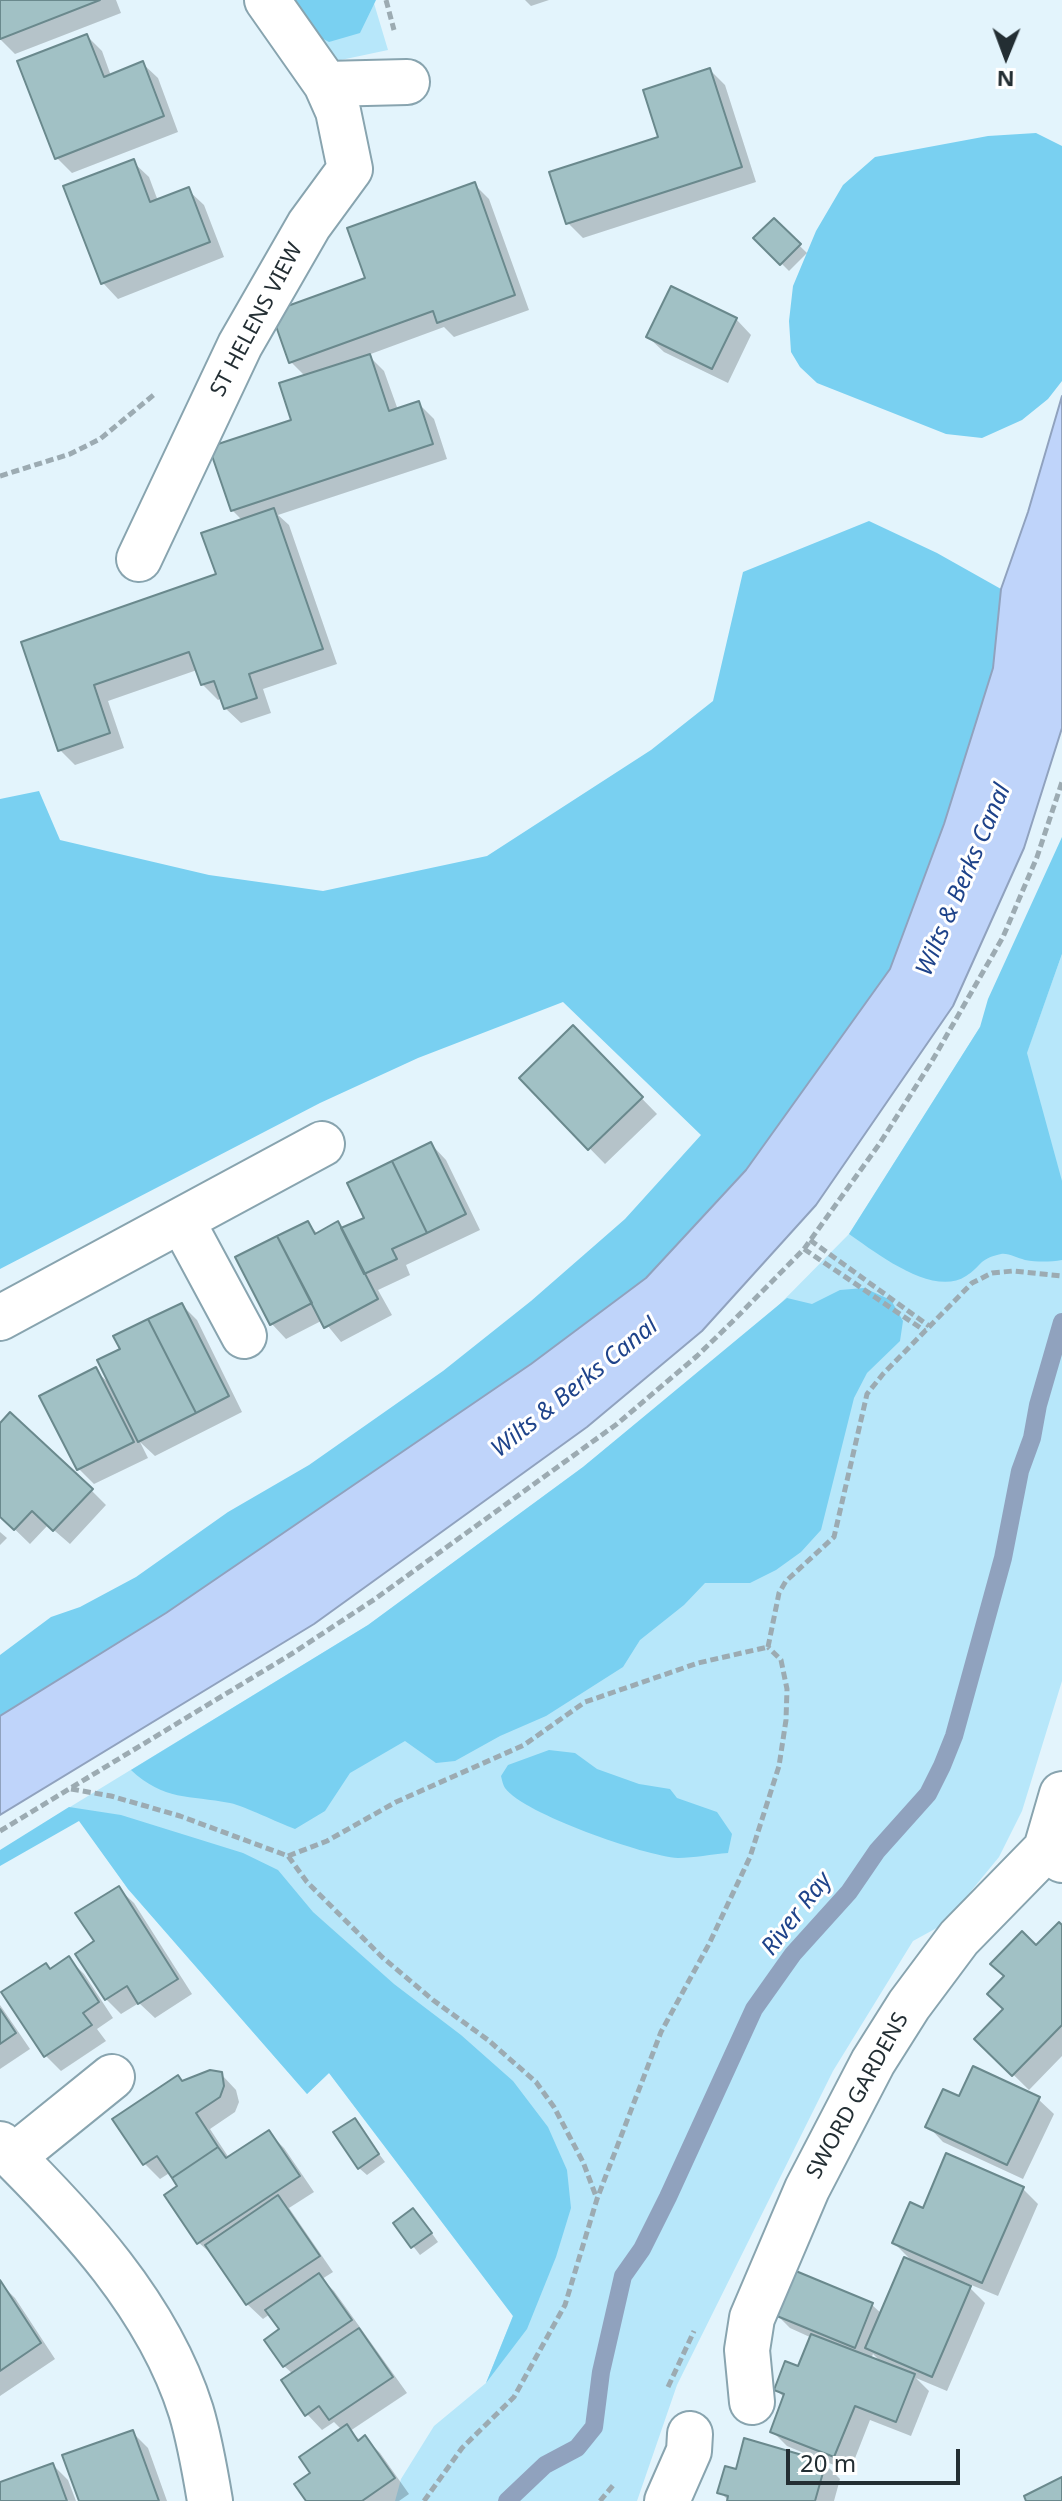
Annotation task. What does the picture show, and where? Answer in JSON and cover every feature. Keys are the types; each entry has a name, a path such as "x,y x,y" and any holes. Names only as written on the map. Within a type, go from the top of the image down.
{"street":[{"name":"ST HELENS VIEW","path":"139,559 240,345 309,225 350,169 338,111 326,84 267,0"},
{"path":"326,84 407,82"},
{"path":"0,1318 322,1144"},
{"path":"182,1221 244,1336"},
{"path":"1054,1854 1062,1794"},
{"name":"SWORD GARDENS","path":"752,2402 747,2350 752,2318 807,2189 873,2062 909,2005 959,1938 1054,1854"},
{"path":"112,2077 7,2151 88,2235 146,2315 190,2408 210,2501"},
{"path":"667,2501 689,2451 690,2434"}],"path":[{"path":"0,1831 337,1626 617,1424 697,1356 804,1249 887,1131 996,951 1037,857 1062,782"},
{"path":"810,1240 927,1329"},
{"path":"804,1249 927,1329"},
{"path":"768,1647 779,1593 786,1581 834,1537 867,1394 972,1283 992,1273 1034,1271 1062,1276"},
{"path":"288,1856 327,1841 396,1802 524,1745 585,1702 698,1663 768,1647"},
{"path":"424,2501 462,2448 514,2397 565,2305 597,2199 661,2032 709,1944 750,1857 779,1766 786,1720 787,1689 781,1660 768,1647"},
{"path":"71,1789 111,1796 180,1816 288,1856 307,1882 382,1957 536,2082 560,2117 583,2162 597,2199"}],"shaded area":[{"path":"274,0 376,0 360,33 329,42 277,15"},
{"path":"296,0 373,0 388,50 336,61"},
{"path":"1036,133 1062,146 1062,381 1048,399 1022,420 982,438 946,434 817,383 800,367 791,352 789,321 793,286 816,231 843,185 875,157 988,136"},
{"path":"869,521 937,553 1001,589 993,668 890,997 746,1170 646,1278 531,1364 166,1613 0,1716 0,1655 51,1617 80,1607 136,1577 228,1512 309,1465 443,1371 531,1301 625,1219 701,1135 563,1002 418,1058 320,1103 0,1269 0,799 39,791 60,840 209,875 323,891 487,856 651,750 713,701 743,572"},
{"path":"1062,837 1062,954 1027,1053 1062,1181 1062,1260 1034,1261 1001,1254 988,1258 971,1273 953,1281 921,1277 889,1261 849,1234 980,1027 988,999"},
{"path":"1062,954 1062,1681 1022,1811 999,1857 944,1924 913,1941 833,2071 677,2385 637,2501 395,2501 401,2479 434,2426 486,2383 513,2316 329,2073 307,2094 128,1889 70,1807 368,1625 583,1467 770,1314 849,1234 980,1027 1027,1052"},
{"path":"864,1288 891,1300 903,1321 900,1341 867,1373 854,1398 821,1530 801,1552 776,1570 750,1583 705,1583 684,1605 640,1640 623,1667 546,1716 500,1736 455,1761 436,1763 405,1741 350,1773 325,1811 295,1829 237,1805 166,1792 131,1770 368,1625 583,1467 787,1298 812,1304 840,1290"},
{"path":"549,1750 575,1753 597,1769 639,1784 670,1789 677,1798 717,1812 732,1834 728,1853 684,1858 662,1855 614,1842 535,1810 505,1788 501,1776 508,1765"},
{"path":"69,1807 121,1815 243,1853 278,1870 313,1912 394,1984 461,2035 513,2081 548,2127 567,2170 571,2208 556,2257 527,2329 486,2383 513,2316 329,2073 307,2094 128,1889 79,1821 0,1866 0,1850"}],"water":[{"name":"Wilts & Berks Canal","path":"1062,396 1062,728 1024,848 953,1006 816,1205 702,1331 587,1427 314,1624 0,1815 0,1716 166,1613 531,1364 646,1278 746,1170 890,969 944,824 993,668 1001,589 1028,512"}],"building":[{"path":"0,0 100,0 0,39"},
{"path":"87,34 104,77 143,61 164,116 55,159 17,61"},
{"path":"710,68 742,167 566,224 549,172 658,137 643,90"},
{"path":"134,159 150,202 189,187 210,242 101,284 63,186"},
{"path":"475,182 515,295 437,323 433,311 289,363 271,312 365,278 347,228"},
{"path":"774,218 801,244 780,265 753,238"},
{"path":"671,286 737,318 712,369 646,337"},
{"path":"370,354 389,411 419,401 433,444 231,511 209,447 291,420 279,383"},
{"path":"274,508 323,649 249,674 257,698 224,709 214,681 201,685 189,652 94,685 110,733 58,751 21,642 216,574 201,533"},
{"path":"573,1025 643,1097 588,1150 519,1078"},
{"path":"431,1142 466,1214 427,1233 392,1161"},
{"path":"392,1161 427,1233 392,1249 397,1259 364,1274 341,1228 364,1218 347,1183"},
{"path":"308,1221 315,1234 338,1221 378,1299 324,1328 277,1236"},
{"path":"277,1236 312,1303 270,1325 235,1257"},
{"path":"182,1303 229,1396 196,1413 148,1319"},
{"path":"148,1319 196,1413 138,1442 97,1360 120,1349 113,1336"},
{"path":"96,1367 134,1442 77,1470 39,1396"},
{"path":"10,1412 93,1489 53,1531 32,1511 14,1530 0,1517 0,1423"},
{"path":"119,1886 178,1979 138,2004 127,1986 105,2000 75,1954 94,1941 75,1913"},
{"path":"1059,1922 1062,1925 1062,2025 1012,2076 974,2039 1003,2009 987,1994 1004,1976 990,1964 1022,1931 1036,1945"},
{"path":"69,1956 99,2002 83,2013 92,2025 44,2057 1,1992 46,1963 50,1969"},
{"path":"0,2009 16,2033 0,2044"},
{"path":"973,2066 1040,2097 1007,2165 925,2127 943,2089 959,2096"},
{"path":"210,2070 222,2072 224,2086 220,2097 196,2113 218,2147 172,2178 157,2156 143,2165 112,2119 178,2075 182,2081"},
{"path":"355,2118 379,2154 358,2169 333,2132"},
{"path":"269,2130 300,2176 197,2244 164,2195 177,2186 172,2178 218,2147 226,2158"},
{"path":"946,2153 1024,2187 982,2283 892,2243 910,2202 923,2208"},
{"path":"278,2195 320,2256 246,2305 205,2245"},
{"path":"413,2208 432,2233 411,2248 393,2223"},
{"path":"904,2257 971,2286 932,2377 865,2348"},
{"path":"791,2269 873,2303 855,2348 772,2314"},
{"path":"319,2273 352,2320 283,2367 264,2340 279,2329 265,2310"},
{"path":"0,2280 41,2343 0,2371"},
{"path":"359,2328 393,2377 329,2420 319,2406 305,2416 281,2380"},
{"path":"811,2334 915,2374 896,2422 855,2406 834,2457 770,2432 784,2394 774,2390 785,2361 798,2366"},
{"path":"347,2424 358,2441 365,2435 395,2478 362,2501 306,2501 294,2484 310,2473 299,2457"},
{"path":"133,2430 159,2501 79,2501 62,2455"},
{"path":"744,2438 826,2462 815,2501 727,2501 728,2496 717,2493 725,2466 736,2469"},
{"path":"53,2463 67,2501 0,2501 0,2482"},
{"path":"1062,2477 1062,2501 1026,2501 1024,2496"}],"waterway":[{"name":"River Ray","path":"507,2501 545,2465 577,2448 594,2427 601,2372 623,2276 642,2249 668,2197 754,2009 793,1954 849,1892 877,1851 928,1794 942,1766 954,1736 1003,1558 1020,1471 1032,1438 1038,1405 1062,1322"}]}
